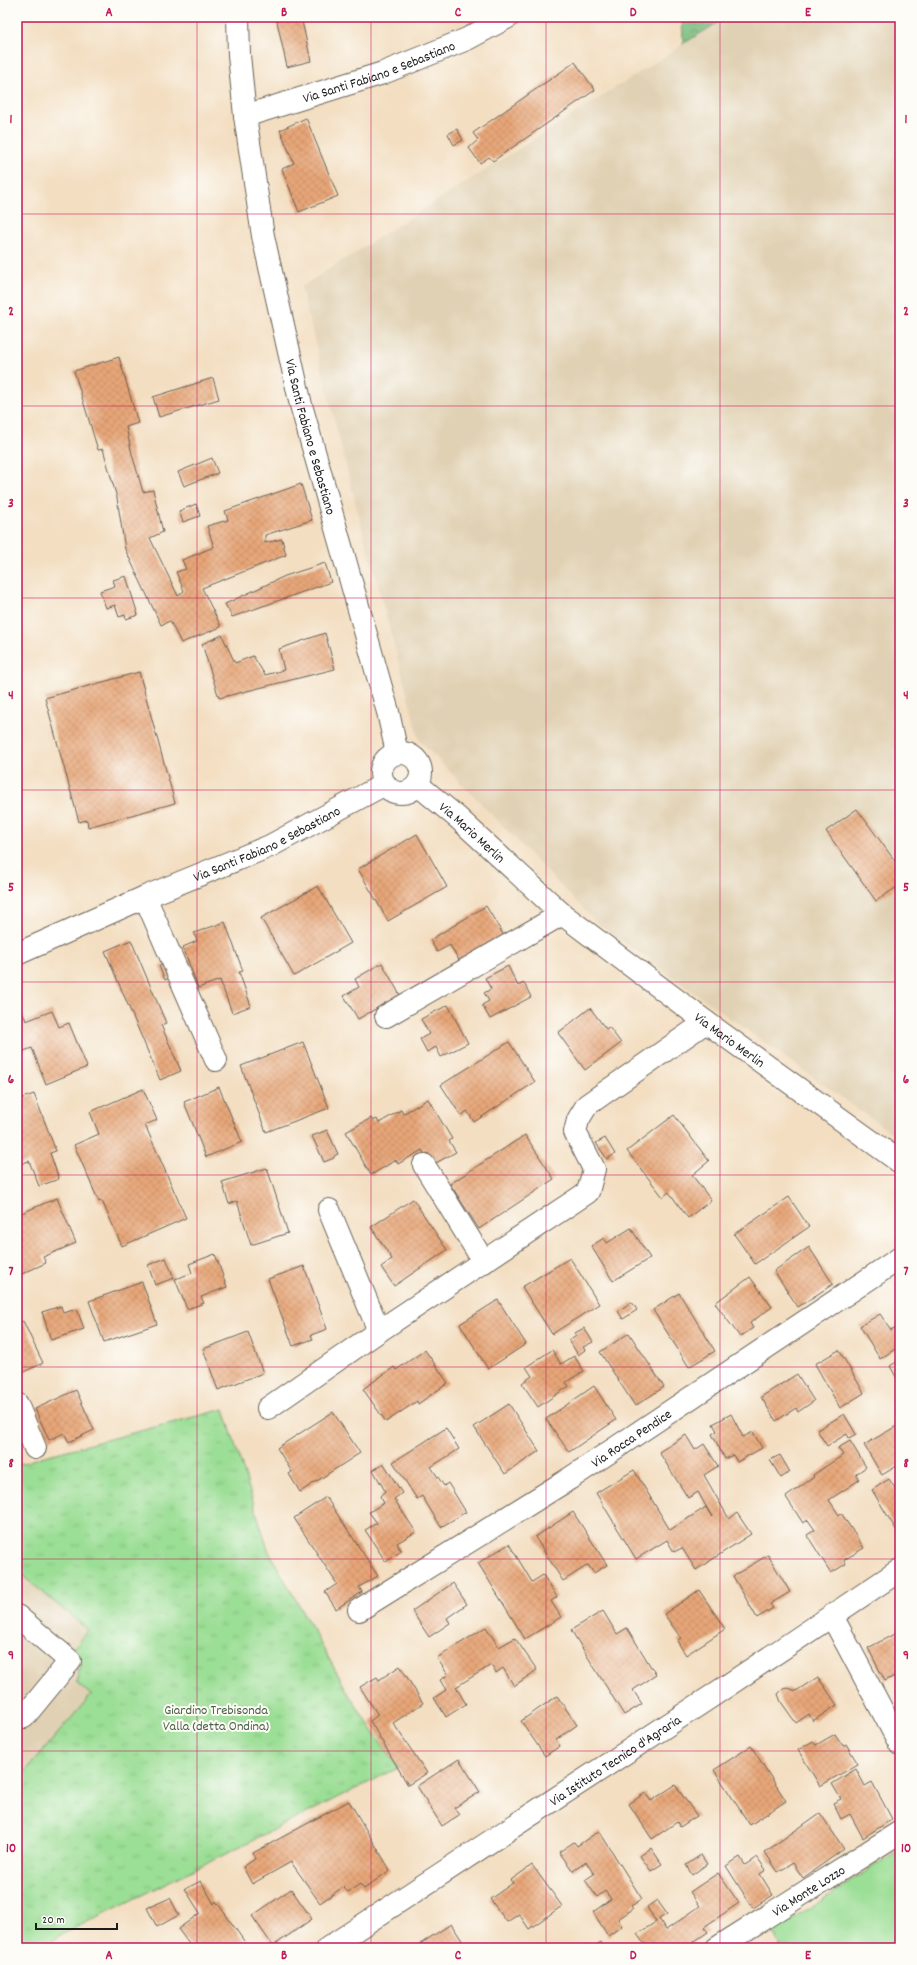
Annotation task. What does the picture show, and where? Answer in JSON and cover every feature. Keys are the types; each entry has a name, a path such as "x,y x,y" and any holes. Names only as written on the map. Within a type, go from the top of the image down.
{"street":[{"name":"Via Santi Fabiano e Sebastiano","path":"238,17 239,55 245,116 263,236 301,405 388,712 397,753"},
{"name":"Via Santi Fabiano e Sebastiano","path":"245,116 383,73 467,39 508,17"},
{"path":"397,753 406,754 415,758 420,766 421,776 418,785 413,789 401,793 395,792 385,784 382,769 384,762 390,756 397,753"},
{"name":"Via Santi Fabiano e Sebastiano","path":"17,954 145,897 270,846 385,784"},
{"name":"Via Mario Merlin","path":"418,785 458,818 562,914 706,1022 900,1162"},
{"path":"145,897 216,1060"},
{"path":"386,1016 562,914"},
{"path":"268,1408 379,1331 588,1192 594,1169 575,1132 578,1120 586,1105 706,1022"},
{"path":"424,1165 484,1262"},
{"path":"329,1210 379,1331"},
{"name":"Via Rocca Pendice","path":"358,1610 569,1479 900,1258"},
{"path":"17,1404 36,1448"},
{"name":"Via Istituto Tecnico d'Agraria","path":"328,1948 900,1570"},
{"path":"17,1616 70,1661 24,1717 17,1711"},
{"path":"832,1616 900,1744"},
{"name":"Via Monte Lozzo","path":"717,1948 900,1832"}],"shaded area":[{"path":"727,17 900,17 900,1139 598,924 420,741 357,509 301,287"},
{"path":"17,1571 88,1630 74,1647 81,1665 76,1682 91,1695 17,1781"}],"green space":[{"path":"682,17 727,17 683,44"},
{"name":"Giardino Trebisonda Valla (detta Ondina)","path":"224,1409 269,1552 351,1698 398,1768 61,1935 43,1948 17,1948 17,1781 91,1695 76,1682 81,1665 74,1647 88,1630 17,1571 17,1465 41,1457"},
{"path":"900,1849 900,1948 781,1948 773,1932"}],"building":[{"path":"276,17 301,17 311,61 287,67"},
{"path":"575,62 595,90 493,161 489,157 480,163 469,148 478,140 473,133"},
{"path":"306,118 338,196 299,212 282,169 294,163 280,130"},
{"path":"457,129 463,140 454,145 448,134"},
{"path":"119,357 138,423 126,427 132,454 143,492 153,490 163,532 150,538 178,596 184,591 176,572 186,569 182,560 214,547 207,526 228,520 225,511 301,484 312,520 265,535 265,543 282,539 286,555 202,588 221,627 181,643 170,621 161,625 125,549 117,498 103,449 98,450 74,371"},
{"path":"213,378 219,399 159,417 153,397"},
{"path":"212,458 218,473 184,486 178,472"},
{"path":"196,504 200,516 183,522 179,511"},
{"path":"325,563 331,582 232,617 225,604 285,576"},
{"path":"126,576 138,615 126,619 125,615 119,617 115,605 106,608 100,591 115,586 113,580"},
{"path":"325,633 335,669 219,698 202,644 222,635 235,663 253,656 265,675 284,670 279,649"},
{"path":"139,672 175,803 88,827 87,820 79,822 45,698"},
{"path":"857,809 900,868 900,885 876,901 826,831"},
{"path":"417,834 447,887 388,921 358,869"},
{"path":"318,886 351,943 294,976 261,918"},
{"path":"486,906 504,936 460,962 450,945 437,952 430,940"},
{"path":"225,922 243,971 239,972 251,1006 232,1013 220,980 198,988 183,947 197,941 194,933"},
{"path":"131,940 166,1023 161,1025 181,1071 160,1080 105,951"},
{"path":"169,962 174,976 165,980 159,966"},
{"path":"382,963 400,995 358,1019 344,996 359,987 355,979"},
{"path":"508,966 518,986 524,983 531,997 490,1019 482,1005 489,1001 484,993 491,989 485,978"},
{"path":"448,1005 468,1043 441,1057 436,1047 427,1052 420,1039 429,1034 421,1019"},
{"path":"590,1008 606,1029 609,1027 621,1043 585,1070 558,1033"},
{"path":"52,1011 59,1027 69,1023 87,1067 46,1084 32,1048 21,1052 17,1043 17,1016 23,1013 26,1021"},
{"path":"303,1042 329,1108 266,1132 241,1066"},
{"path":"509,1042 535,1082 474,1122 467,1111 461,1116 441,1085"},
{"path":"219,1087 242,1142 206,1157 184,1102"},
{"path":"143,1089 157,1120 145,1125 186,1218 122,1246 102,1201 99,1202 74,1145 99,1134 90,1112"},
{"path":"34,1094 56,1151 50,1153 59,1179 39,1186 29,1161 17,1165 17,1100"},
{"path":"428,1099 452,1139 449,1141 456,1152 434,1164 428,1153 425,1155 422,1150 398,1164 396,1160 371,1175 346,1132 371,1118 373,1121 377,1119 379,1123 401,1110 403,1114"},
{"path":"674,1115 709,1161 692,1175 711,1200 688,1218 669,1192 663,1197 627,1151"},
{"path":"327,1130 338,1154 334,1156 334,1158 324,1162 312,1136"},
{"path":"525,1135 554,1179 479,1229 450,1184"},
{"path":"605,1138 615,1154 607,1159 596,1143"},
{"path":"267,1168 288,1233 251,1245 237,1201 229,1204 222,1182"},
{"path":"789,1197 809,1227 755,1264 734,1234"},
{"path":"57,1198 76,1243 43,1257 46,1263 17,1276 17,1215"},
{"path":"413,1199 447,1250 394,1286 381,1267 392,1259 371,1227"},
{"path":"631,1228 650,1258 613,1281 591,1246 604,1238 607,1243"},
{"path":"809,1247 833,1284 798,1307 774,1271"},
{"path":"215,1254 227,1287 201,1297 204,1303 187,1309 175,1279 192,1273 189,1264"},
{"path":"166,1258 174,1278 155,1285 148,1265"},
{"path":"570,1258 599,1304 552,1334 522,1287"},
{"path":"304,1266 327,1329 311,1335 313,1339 293,1346 268,1279"},
{"path":"750,1277 772,1307 750,1323 753,1328 740,1337 715,1303"},
{"path":"142,1282 157,1324 104,1342 89,1301"},
{"path":"679,1293 715,1351 689,1367 653,1310"},
{"path":"498,1300 526,1344 488,1369 460,1324"},
{"path":"632,1302 637,1310 623,1319 618,1311"},
{"path":"61,1306 63,1313 77,1309 84,1329 51,1340 42,1312"},
{"path":"880,1314 891,1330 896,1327 900,1332 900,1346 880,1359 860,1326"},
{"path":"23,1321 43,1363 19,1374 17,1368 17,1324"},
{"path":"584,1328 593,1342 583,1347 585,1350 578,1355 569,1340 576,1335 575,1333"},
{"path":"248,1332 263,1373 218,1390 203,1349"},
{"path":"629,1333 664,1387 635,1406 600,1352"},
{"path":"425,1350 448,1383 418,1404 417,1401 386,1422 363,1389 394,1367 396,1370"},
{"path":"552,1350 561,1364 574,1356 584,1371 566,1382 569,1386 538,1407 522,1383 532,1376 526,1367"},
{"path":"839,1350 864,1393 840,1408 815,1364"},
{"path":"900,1360 900,1384 890,1366"},
{"path":"797,1374 814,1401 798,1412 796,1408 776,1421 761,1397"},
{"path":"594,1386 616,1420 569,1452 546,1419"},
{"path":"76,1390 94,1430 69,1442 64,1433 49,1440 35,1409"},
{"path":"509,1404 539,1451 505,1474 474,1427"},
{"path":"333,1412 360,1453 300,1492 289,1474 292,1472 277,1448"},
{"path":"731,1414 743,1437 753,1432 762,1448 737,1462 733,1455 725,1459 712,1434 717,1431 713,1424"},
{"path":"844,1414 856,1434 849,1438 847,1434 827,1446 817,1430"},
{"path":"900,1424 900,1464 882,1475 864,1445"},
{"path":"446,1428 459,1449 431,1467 444,1486 448,1483 466,1512 441,1527 422,1496 417,1499 393,1462"},
{"path":"686,1435 695,1450 704,1444 718,1466 704,1475 729,1519 737,1513 751,1534 696,1570 682,1548 674,1552 667,1540 636,1559 596,1493 634,1470 670,1530 706,1507 712,1517 698,1492 688,1498 659,1452"},
{"path":"850,1441 866,1467 856,1474 859,1480 829,1500 839,1515 841,1513 864,1548 844,1560 846,1564 831,1573 807,1535 815,1530 808,1520 803,1523 786,1497 814,1477 813,1475 843,1455 838,1448"},
{"path":"780,1455 790,1472 781,1478 770,1460"},
{"path":"384,1464 402,1493 394,1499 416,1532 397,1543 401,1551 386,1562 365,1530 377,1523 369,1512 384,1503 380,1496 385,1491 373,1470"},
{"path":"889,1479 895,1488 900,1485 900,1531 898,1533 872,1490"},
{"path":"326,1497 378,1576 359,1587 362,1592 336,1609 325,1592 337,1584 294,1518"},
{"path":"573,1512 607,1565 594,1573 588,1565 563,1581 535,1537"},
{"path":"509,1544 532,1582 543,1575 557,1597 551,1601 561,1617 525,1639 478,1563"},
{"path":"768,1555 790,1592 770,1604 773,1608 757,1618 733,1576"},
{"path":"453,1583 467,1604 447,1618 450,1623 429,1637 412,1611"},
{"path":"699,1590 725,1629 686,1655 677,1641 681,1638 664,1614"},
{"path":"603,1611 617,1634 627,1628 656,1675 633,1690 642,1704 624,1715 571,1630"},
{"path":"486,1627 499,1647 515,1638 537,1670 514,1686 503,1668 496,1673 491,1665 456,1687 466,1704 446,1717 434,1698 446,1690 440,1680 448,1675 437,1658"},
{"path":"900,1631 900,1673 885,1681 868,1648"},
{"path":"400,1666 423,1703 393,1723 427,1773 408,1785 370,1721 378,1715 360,1687 377,1677 379,1680"},
{"path":"818,1677 837,1705 813,1721 809,1714 796,1723 781,1702 778,1694 783,1689 788,1688 796,1691"},
{"path":"557,1696 577,1725 556,1740 560,1746 545,1756 521,1721"},
{"path":"835,1734 843,1746 846,1744 858,1764 820,1786 798,1750 813,1741 816,1745"},
{"path":"751,1746 786,1801 750,1825 714,1770"},
{"path":"459,1759 480,1792 454,1808 459,1815 442,1826 417,1786"},
{"path":"856,1769 865,1786 872,1782 892,1819 863,1838 850,1814 841,1819 833,1803 841,1799 832,1784"},
{"path":"675,1785 697,1816 680,1827 677,1822 652,1839 629,1804 645,1793 651,1801"},
{"path":"349,1801 390,1870 364,1889 360,1884 348,1892 343,1887 320,1903 291,1862 252,1884 243,1867 255,1859 253,1853"},
{"path":"820,1813 844,1849 803,1878 793,1863 778,1872 765,1852"},
{"path":"599,1831 642,1899 631,1906 633,1909 618,1919 622,1926 608,1936 593,1912 611,1899 605,1891 597,1897 585,1880 594,1874 586,1862 573,1871 559,1852 574,1842 577,1846"},
{"path":"651,1848 662,1864 651,1871 640,1856"},
{"path":"701,1855 707,1864 692,1875 686,1865"},
{"path":"740,1857 745,1865 757,1857 766,1870 760,1874 773,1895 753,1908 726,1866"},
{"path":"532,1865 562,1906 529,1929 519,1914 507,1922 490,1899 513,1883 511,1880"},
{"path":"718,1873 739,1903 704,1927 708,1932 685,1948 676,1946 674,1948 647,1948 637,1934 656,1922 647,1907 657,1900 667,1914 659,1919 666,1930 700,1906 690,1892"},
{"path":"201,1881 214,1904 216,1901 249,1948 192,1948 178,1929 200,1913 185,1889"},
{"path":"291,1889 312,1919 273,1946 252,1916"},
{"path":"170,1898 179,1915 157,1927 147,1908"},
{"path":"451,1924 467,1948 415,1948 417,1946"},
{"path":"601,1942 605,1948 591,1948"}]}
